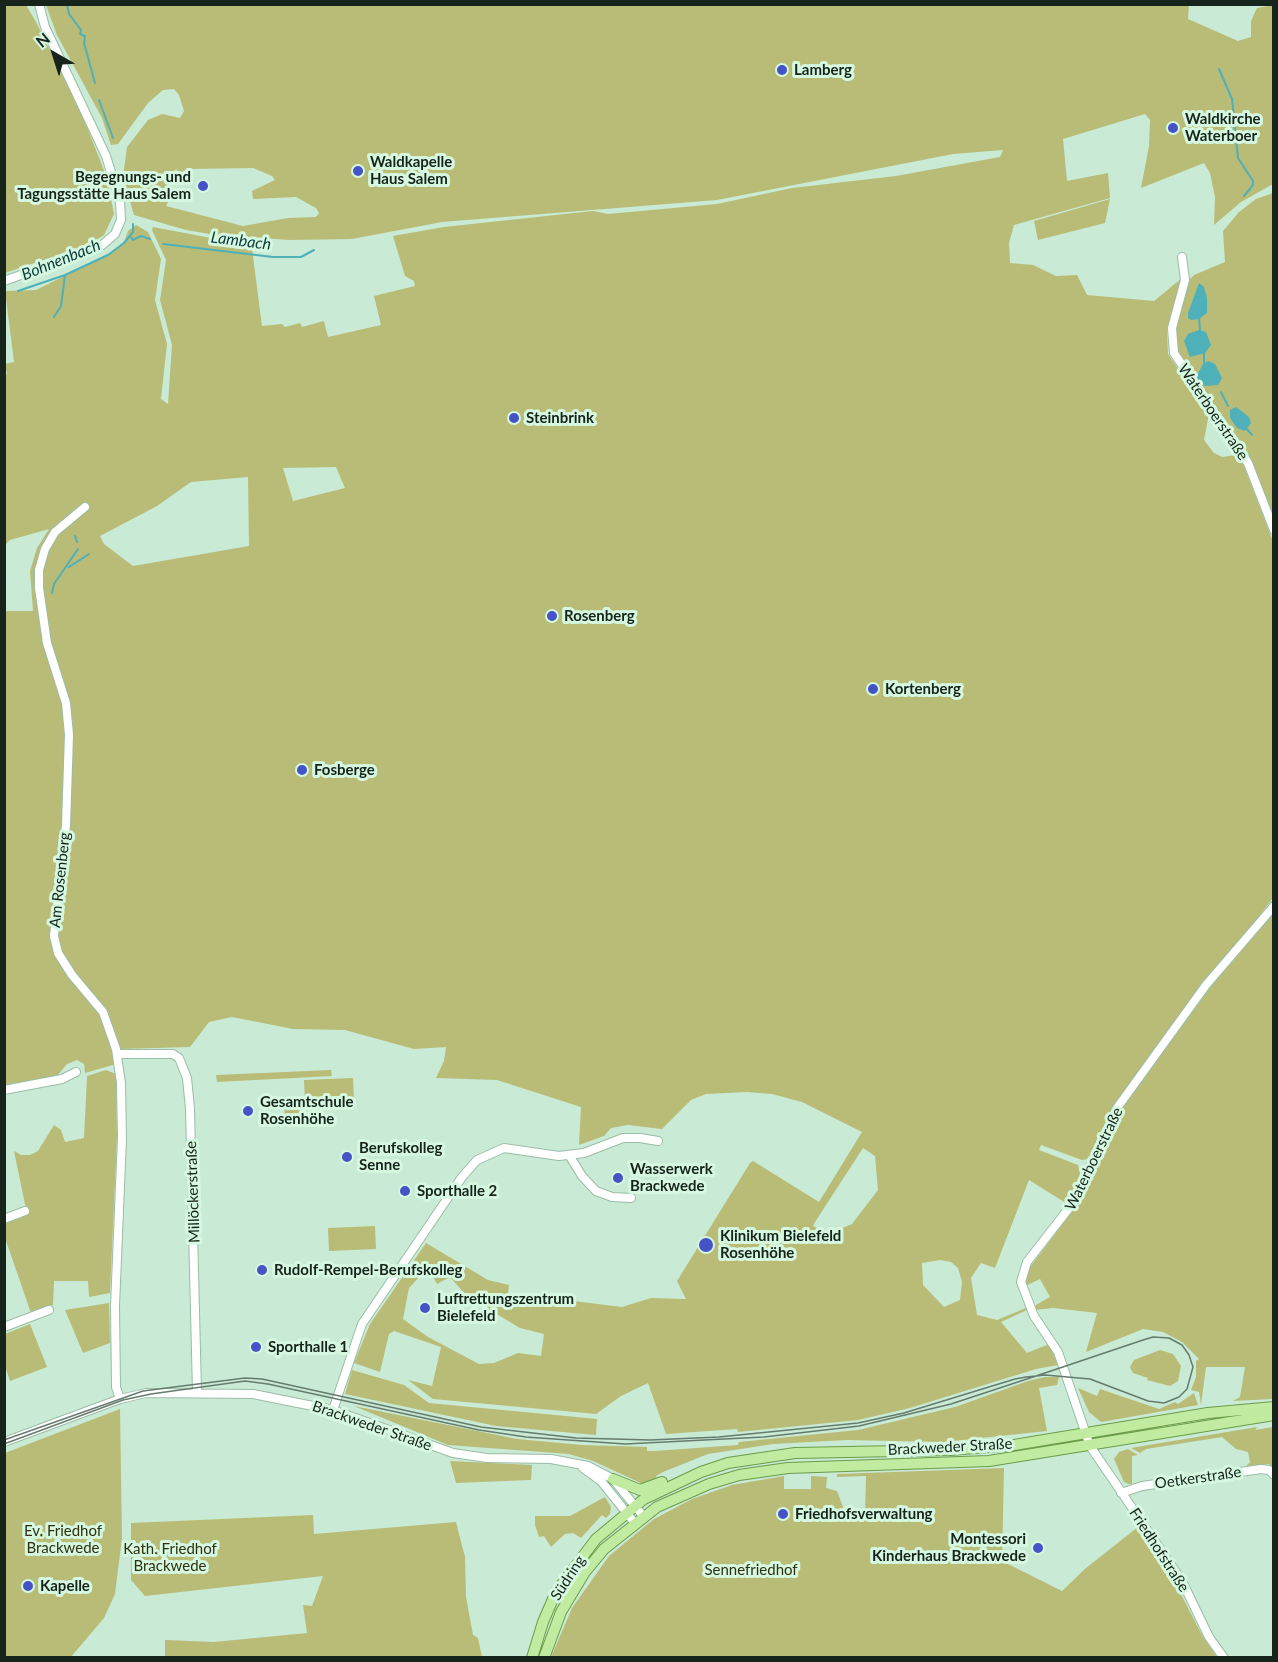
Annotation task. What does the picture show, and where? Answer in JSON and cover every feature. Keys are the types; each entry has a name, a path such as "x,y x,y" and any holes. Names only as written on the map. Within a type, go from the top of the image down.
{"main road":[{"name":"Brackweder Straße","path":"630,1509 681,1479 728,1464 795,1453 976,1448 1085,1434 1208,1413 1274,1407"},
{"name":"Brackweder Straße","path":"638,1519 692,1490 725,1479 766,1470 818,1466 959,1463 1090,1446 1274,1415"},
{"path":"613,1479 640,1490 701,1465 728,1464"},
{"name":"Südring","path":"532,1658 549,1607 565,1578 596,1539 630,1509"},
{"name":"Südring","path":"544,1658 561,1612 585,1572 604,1549 638,1519"}],"street":[{"path":"4,281 101,246 115,234 121,220 120,201 106,156 45,27 39,4"},
{"name":"Waterboerstraße","path":"1182,256 1185,279 1172,328 1174,353 1248,463 1274,530"},
{"name":"Am Rosenberg","path":"85,507 55,532 45,549 39,570 47,643 66,703 69,735 66,825 54,936 58,953 72,975 103,1012 117,1054 122,1138 115,1306 116,1386 120,1399"},
{"name":"Waterboerstraße","path":"1090,1446 1058,1352 1025,1298 1021,1282 1023,1270 1068,1213 1109,1122 1124,1099 1206,985 1274,906"},
{"name":"Millöckerstraße","path":"117,1054 126,1052 173,1054 179,1058 187,1078 190,1109 197,1392"},
{"path":"4,1090 62,1079 76,1072"},
{"path":"333,1410 362,1324 472,1165 485,1155 504,1148 569,1155 623,1138 658,1141"},
{"path":"569,1155 582,1176 596,1191 612,1197 631,1198"},
{"path":"4,1219 25,1210"},
{"path":"4,1327 49,1310"},
{"name":"Brackweder Straße","path":"4,1442 120,1399 153,1392 253,1394 333,1410 453,1453 568,1462 588,1466 613,1479 630,1509"},
{"name":"Friedhofstraße","path":"1090,1446 1182,1581 1209,1637 1224,1658"},
{"name":"Brackweder Straße","path":"568,1462 593,1475 638,1519"},
{"name":"Oetkerstraße","path":"1121,1493 1142,1486 1261,1469 1269,1470 1274,1475"}],"green space":[{"path":"1189,4 1188,19 1238,41 1251,37 1251,21 1257,8 1273,5 1273,184 1241,202 1214,225 1215,197 1210,173 1204,163 1141,188 1149,146 1150,120 1145,114 1063,139 1067,181 1108,173 1110,198 1014,225 1009,243 1010,263 1033,265 1056,276 1077,275 1087,295 1154,301 1182,278 1167,332 1168,354 1209,414 1204,440 1214,453 1222,457 1237,455 1244,466 1274,544 1273,898 1134,1077 1087,1159 1082,1160 1041,1145 1039,1150 1078,1165 1080,1173 1069,1205 1029,1180 995,1268 981,1263 971,1278 977,1315 997,1320 1026,1308 1027,1310 1001,1322 1027,1353 1049,1344 1058,1365 1036,1369 910,1408 858,1420 738,1432 737,1429 666,1434 648,1383 621,1396 596,1414 433,1399 408,1380 432,1386 441,1347 394,1331 389,1334 380,1372 354,1363 370,1324 426,1243 488,1280 509,1285 508,1293 622,1307 651,1298 686,1299 677,1281 750,1163 753,1161 819,1202 862,1132 802,1102 772,1094 747,1092 706,1094 691,1100 662,1129 628,1125 611,1128 604,1136 579,1145 581,1107 497,1080 436,1078 444,1061 446,1047 414,1049 345,1030 293,1029 232,1017 209,1022 190,1047 121,1049 108,1012 98,1000 89,1000 100,1015 116,1064 85,1073 84,1064 77,1060 67,1064 57,1076 5,1085 5,611 33,611 30,571 37,548 49,529 10,540 5,545 5,375 7,374 5,364 14,362 5,291 36,290 108,254 124,242 128,231 136,225 148,232 161,259 155,300 167,344 161,399 168,404 172,345 160,300 166,260 152,230 153,227 216,239 251,241 262,326 282,324 285,327 300,323 302,327 324,321 328,337 381,325 374,296 415,286 414,281 405,276 393,236 444,227 593,211 608,214 717,204 792,188 896,176 1000,157 1003,150 953,154 717,200 442,222 352,239 290,240 216,235 186,230 134,215 123,177 127,147 148,120 162,114 180,118 184,111 179,95 174,89 163,90 148,103 118,144 111,145 102,118 57,35 46,5","holes":["253,168 272,176 275,180 252,191 253,199 296,197 316,208 319,213 316,217 288,218 243,226 166,206 174,190 168,179 176,169 179,173 189,169","336,467 345,488 293,501 283,468","248,477 249,546 133,566 104,544 100,536 157,506 191,482","863,1148 875,1156 878,1190 852,1224 828,1234 813,1226","940,1260 951,1262 958,1268 962,1282 960,1300 944,1307 923,1285 922,1263","430,1271 437,1284 450,1277 465,1294 490,1310 520,1328 544,1334 541,1356 518,1353 494,1363 479,1364 428,1337 403,1319 409,1288 421,1275"]},
{"path":"5,5 26,5 36,22 81,112 107,178 114,214 104,235 90,244 5,273"},
{"path":"1273,193 1273,515 1248,453 1176,350 1175,328 1188,281 1194,275 1225,262 1223,231 1239,212 1256,199"},
{"path":"1110,199 1105,223 1038,240 1034,221"},
{"path":"1273,913 1273,1399 1233,1401 1240,1397 1245,1367 1206,1367 1201,1405 1199,1392 1191,1390 1196,1377 1196,1361 1199,1359 1182,1342 1163,1332 1143,1329 1086,1352 1097,1313 1053,1308 1035,1310 1036,1305 1050,1297 1040,1279 1025,1286 1027,1271 1075,1208 1125,1103 1210,988"},
{"path":"106,1070 116,1074 117,1135 110,1293 89,1297 88,1281 54,1281 53,1305 31,1313 5,1238 4,1222 27,1214 14,1151 21,1155 30,1155 38,1151 54,1125 61,1130 65,1142 84,1138 87,1076"},
{"path":"331,1070 332,1076 217,1082 216,1075"},
{"path":"353,1078 354,1101 305,1103 304,1080"},
{"path":"284,1098 300,1098 301,1121 285,1121"},
{"path":"375,1226 376,1249 329,1251 328,1228"},
{"path":"109,1303 110,1343 83,1353 65,1310"},
{"path":"30,1324 47,1367 10,1381 5,1366 5,1334"},
{"path":"1160,1350 1173,1354 1181,1366 1178,1381 1170,1386 1147,1380 1148,1378 1133,1373 1130,1367 1134,1360"},
{"path":"352,1370 404,1385 429,1403 597,1419 596,1435 496,1426 345,1394"},
{"path":"1045,1377 1059,1377 1057,1385 1039,1388 1047,1431 944,1442 847,1440 773,1444 708,1454 663,1472 656,1476 657,1479 643,1484 593,1461 569,1454 448,1445 354,1406 517,1439 582,1445 647,1447 647,1451 655,1451 738,1445 739,1442 858,1430 955,1407"},
{"path":"1078,1388 1097,1396 1100,1389 1159,1409 1175,1402 1178,1404 1194,1393 1198,1405 1101,1422 1089,1412"},
{"name":"Ev. Friedhof Brackwede","path":"120,1409 122,1538 115,1594 104,1618 71,1657 5,1657 5,1453"},
{"path":"1257,1427 1255,1430 1273,1427 1273,1470 1269,1464 1245,1467 1250,1462 1248,1452 1236,1449 1222,1437 1146,1449 1140,1453 1131,1448"},
{"path":"1128,1449 1138,1455 1132,1456 1132,1484 1124,1482 1114,1459 1119,1452"},
{"path":"450,1461 532,1465 531,1480 456,1483"},
{"name":"Sennefriedhof","path":"1004,1468 1002,1561 1062,1591 1086,1568 1138,1527 1170,1573 1203,1637 1217,1657 551,1657 572,1608 609,1556 654,1519 692,1499 732,1485 784,1476 784,1489 811,1489 811,1476 827,1477 826,1488 837,1491 843,1507 844,1520 865,1517 866,1476 837,1477 837,1474"},
{"path":"605,1497 611,1507 610,1514 606,1518 602,1515 581,1538 573,1533 565,1534 551,1547 544,1536 539,1537 535,1516 570,1516"},
{"name":"Kath. Friedhof Brackwede","path":"313,1515 314,1534 456,1522 465,1557 466,1597 473,1635 478,1638 482,1657 165,1657 165,1640 214,1642 307,1633 303,1605 312,1606 323,1576 145,1596 131,1580 131,1523"}],"water":[{"path":"1199,283 1204,287 1207,298 1207,313 1199,319 1191,320 1188,318 1188,313"},
{"path":"1199,330 1206,332 1211,345 1205,353 1190,357 1184,341 1188,334"},
{"path":"1208,361 1215,364 1222,378 1218,385 1205,386 1196,377 1203,364"},
{"path":"1236,407 1249,417 1251,423 1245,431 1237,428 1230,418 1230,410"}],"waterway":[{"name":"Bohnenbach","path":"67,4 69,14 81,30 80,34 85,36 84,43 95,83"},
{"path":"1219,69 1232,99 1238,158 1253,181 1253,185 1244,196"},
{"name":"Bohnenbach","path":"99,100 113,138"},
{"name":"Bohnenbach","path":"18,291 65,275 108,255 124,243 133,232 133,224"},
{"name":"Lambach","path":"130,236 133,240 141,236 150,239"},
{"name":"Lambach","path":"163,244 273,257 301,257 314,250"},
{"path":"54,317 61,306 65,275"},
{"path":"1199,316 1200,331"},
{"path":"1204,351 1204,365"},
{"path":"1221,392 1228,406"},
{"path":"1246,428 1252,435"},
{"path":"75,536 77,542"},
{"path":"52,593 54,584 78,549"},
{"path":"69,567 89,554"}],"tram line":[{"path":"4,1440 143,1391 245,1378 262,1379 481,1427 576,1438 650,1440 719,1437 858,1423 904,1413 1015,1379 1026,1377 1036,1376 1045,1375 1090,1379 1148,1401 1164,1403 1179,1397 1187,1389 1193,1367 1182,1345 1169,1338 1153,1337 1143,1340 1036,1376 951,1404 859,1426 764,1437 625,1444 526,1437 479,1430 245,1381 123,1400 4,1444"}],"place":[{"name":"Lamberg","path":"782,70"},
{"name":"Waldkirche Waterboer","path":"1173,128"},
{"name":"Waldkapelle Haus Salem","path":"358,171"},
{"name":"Begegnungs- und Tagungsstätte Haus Salem","path":"203,186"},
{"name":"Steinbrink","path":"514,418"},
{"name":"Rosenberg","path":"552,616"},
{"name":"Kortenberg","path":"873,689"},
{"name":"Fosberge","path":"302,770"},
{"name":"Gesamtschule Rosenhöhe","path":"248,1111"},
{"name":"Berufskolleg Senne","path":"347,1157"},
{"name":"Wasserwerk Brackwede","path":"618,1178"},
{"name":"Sporthalle 2","path":"405,1191"},
{"name":"Klinikum Bielefeld Rosenhöhe","path":"706,1245"},
{"name":"Rudolf-Rempel-Berufskolleg","path":"262,1270"},
{"name":"Luftrettungszentrum Bielefeld","path":"425,1308"},
{"name":"Sporthalle 1","path":"256,1347"},
{"name":"Friedhofsverwaltung","path":"783,1514"},
{"name":"Montessori Kinderhaus Brackwede","path":"1038,1548"},
{"name":"Kapelle","path":"28,1586"}]}
